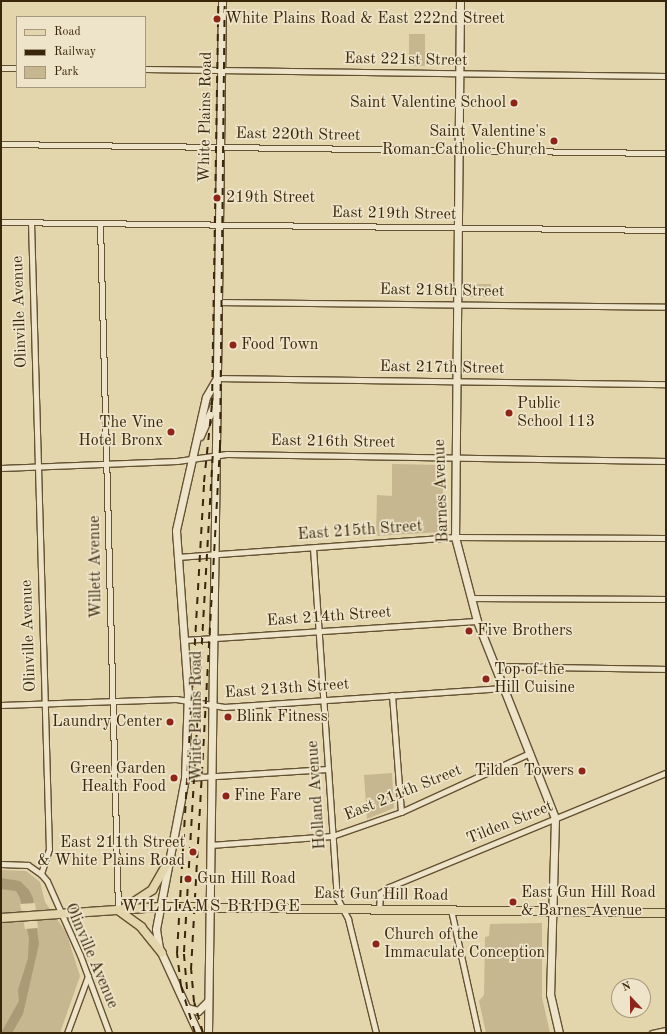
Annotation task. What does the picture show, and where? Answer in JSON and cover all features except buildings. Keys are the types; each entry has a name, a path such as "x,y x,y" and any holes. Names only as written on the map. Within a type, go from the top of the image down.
{"main road":[{"name":"White Plains Road","path":"208,1033 211,704 222,1"},
{"name":"Barnes Avenue","path":"460,1 456,227 456,381 454,457 455,537 477,621 555,818 550,994 559,1033"},
{"name":"White Plains Road","path":"198,1033 162,953 156,934 168,862 185,778 188,700 177,557 177,523 193,459 206,397 217,378"},
{"name":"White Plains Road","path":"196,445 216,399"},
{"path":"162,953 141,927 121,910 152,890 168,862"},
{"name":"East Gun Hill Road","path":"1,918 61,913 160,908 342,908 666,913"},
{"path":"187,1008 198,1010 208,1001"}],"street":[{"path":"1,68 16,68"},
{"name":"East 221st Street","path":"146,69 666,76"},
{"name":"East 220th Street","path":"1,144 666,153"},
{"name":"East 219th Street","path":"1,222 666,230"},
{"name":"Olinville Avenue","path":"31,222 49,854 41,874 61,913 88,976 109,1033"},
{"name":"Willett Avenue","path":"100,223 112,701 121,910"},
{"name":"East 218th Street","path":"218,302 666,307"},
{"name":"East 217th Street","path":"217,378 666,384"},
{"name":"East 216th Street","path":"1,468 193,459 215,454 666,461"},
{"name":"East 215th Street","path":"177,557 455,537 666,538"},
{"name":"Holland Avenue","path":"313,548 337,898 348,918 376,1033"},
{"path":"471,598 666,600"},
{"name":"East 214th Street","path":"183,640 477,621"},
{"path":"494,666 666,669"},
{"name":"East 213th Street","path":"1,705 188,700 224,707 504,688"},
{"path":"392,695 401,812"},
{"name":"East 211th Street","path":"210,845 332,836 401,812 530,753"},
{"path":"185,778 328,768"},
{"name":"Tilden Street","path":"379,909 380,894 389,887 666,773"},
{"path":"1,864 26,864 41,874"},
{"path":"451,910 478,1033"},
{"path":"67,1033 88,976"},
{"path":"652,1033 665,1031"}],"green space":[{"path":"409,34 425,34 425,66 409,66"},
{"path":"463,284 491,284 491,297 463,297"},
{"path":"392,464 443,465 443,532 376,536 377,495 392,496"},
{"path":"392,773 394,808 367,819 364,775"},
{"path":"1,870 26,871 40,882 45,902 66,932 80,976 60,1033 1,1033"},
{"path":"542,923 542,997 550,1033 486,1033 479,1001 484,995 485,937 489,936 490,924"}],"shaded area":[{"path":"1,878 20,881 29,890 33,898 39,944 23,1014 12,1033 1,1033 19,1001 18,990 28,958 29,938 20,898 16,891 1,889"}],"pier":[{"path":"35,903 38,928 25,929 20,904"}],"railway":[{"path":"195,1033 181,986 177,953 204,482 212,405 218,1"},
{"path":"203,1033 194,1002 191,970 220,447 225,1"},
{"path":"187,989 184,952 213,450"}],"place":[{"name":"White Plains Road & East 222nd Street","path":"217,19"},
{"name":"Saint Valentine School","path":"514,103"},
{"name":"Saint Valentine's Roman Catholic Church","path":"554,141"},
{"name":"219th Street","path":"217,198"},
{"name":"Food Town","path":"233,345"},
{"name":"Public School 113","path":"509,413"},
{"name":"The Vine Hotel Bronx","path":"171,432"},
{"name":"Five Brothers","path":"469,631"},
{"name":"Top of the Hill Cuisine","path":"486,679"},
{"name":"Blink Fitness","path":"228,717"},
{"name":"Laundry Center","path":"170,722"},
{"name":"Tilden Towers","path":"582,771"},
{"name":"Green Garden Health Food","path":"174,778"},
{"name":"Fine Fare","path":"226,796"},
{"name":"East 211th Street & White Plains Road","path":"193,852"},
{"name":"Gun Hill Road","path":"188,879"},
{"name":"East Gun Hill Road & Barnes Avenue","path":"513,902"},
{"name":"Church of the Immaculate Conception","path":"376,944"}],"district":[{"name":"WILLIAMS BRIDGE","path":"211,907"}]}
